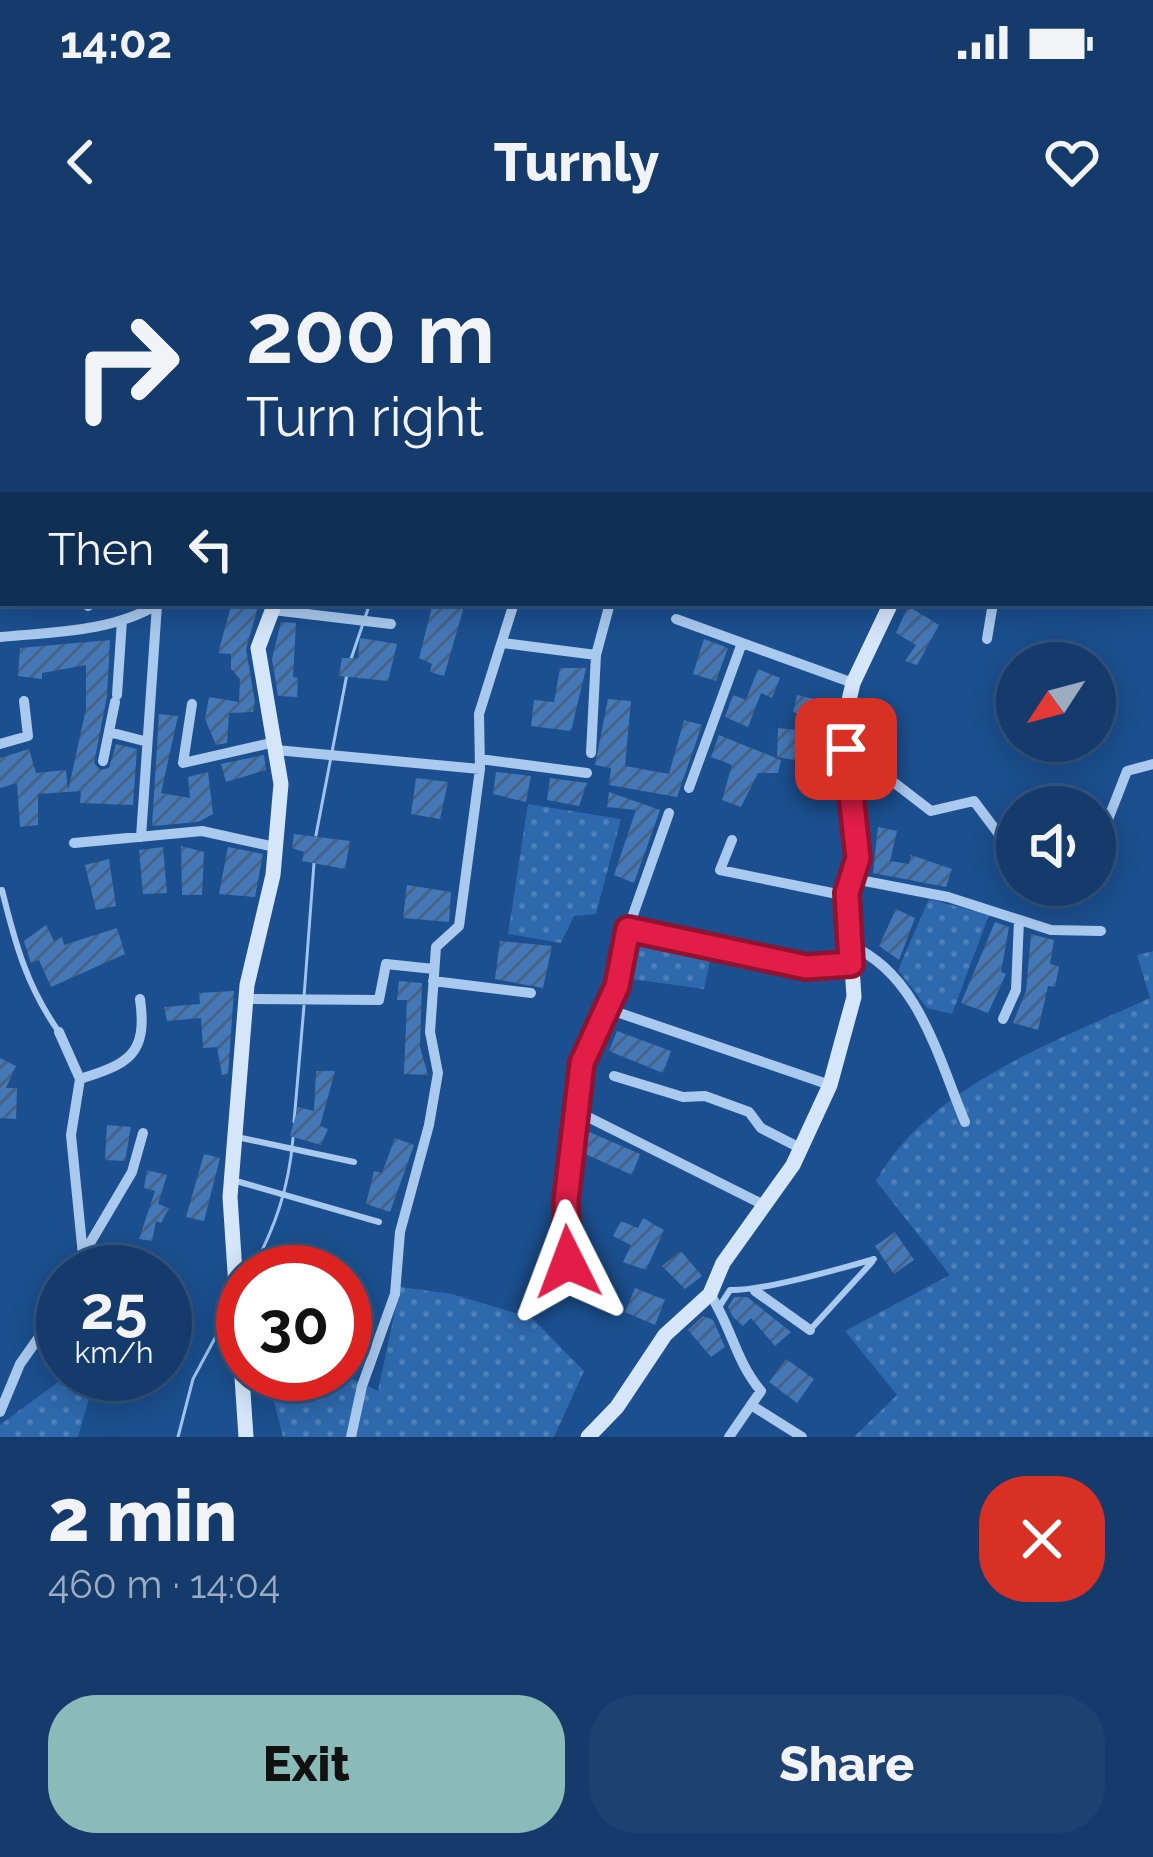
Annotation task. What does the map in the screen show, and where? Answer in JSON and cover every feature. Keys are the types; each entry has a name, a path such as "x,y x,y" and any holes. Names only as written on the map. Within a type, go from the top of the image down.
{"street":[{"path":"0,637 122,620 154,606"},
{"path":"141,837 144,741 159,606"},
{"path":"246,1437 232,1180 246,999 275,847 281,784 258,648 274,606 391,624"},
{"path":"351,1437 362,1386 395,1294 400,1232 429,1125 438,1073 430,1032 436,947 459,926 480,764 479,714 513,606"},
{"path":"591,753 596,655 609,606"},
{"path":"729,1437 760,1391 739,1362 714,1300 723,1263 802,1149 830,1085 854,998 848,887 858,858 844,722 853,683 889,606"},
{"path":"987,639 992,606"},
{"path":"676,619 853,683"},
{"path":"104,761 116,699 122,620"},
{"path":"503,643 596,655"},
{"path":"689,788 742,643"},
{"path":"0,744 28,736 24,701"},
{"path":"193,704 183,763 276,746 587,773"},
{"path":"110,732 144,741"},
{"path":"1116,798 1126,771 1153,764"},
{"path":"848,776 892,782 931,811 974,801 996,831"},
{"path":"560,1296 568,1262 566,1201 580,1113 582,1063 608,1010 628,929 669,813"},
{"path":"74,844 202,832 275,847"},
{"path":"732,840 720,870 948,897 1051,930 1101,931"},
{"path":"1003,1019 1016,990 1019,920"},
{"path":"628,929 806,967 851,964"},
{"path":"849,945 868,952 898,980 918,1011 965,1122"},
{"path":"246,999 379,1000 386,964 531,993"},
{"path":"80,1078 123,1066 137,1049 143,1022 140,999"},
{"path":"608,1010 830,1085"},
{"path":"59,1032 80,1078 71,1135 82,1245"},
{"path":"614,1076 683,1096 705,1096 749,1112 761,1128 802,1149"},
{"path":"580,1113 766,1206"},
{"path":"89,1245 132,1172 143,1133"},
{"path":"755,1291 809,1330"},
{"path":"593,1436 656,1345 714,1300"},
{"path":"0,1412 20,1364 36,1342"},
{"path":"752,1405 802,1437"}],"lane":[{"path":"2,890 19,961 34,997 59,1032"},
{"path":"237,1137 354,1162"},
{"path":"232,1180 379,1222"},
{"path":"714,1300 730,1290 755,1291 784,1279 874,1259 809,1330"}],"shaded area":[{"path":"528,804 621,819 596,914 574,916 561,943 508,934"},
{"path":"929,899 989,915 952,1014 927,1008 898,970"},
{"path":"632,934 712,951 704,989 624,978"},
{"path":"1153,951 1153,1437 854,1437 897,1395 845,1331 950,1275 876,1181 899,1148 961,1093 1035,1050 1150,998 1137,955"},
{"path":"400,1287 452,1294 532,1318 584,1371 554,1437 283,1437 274,1401 372,1401 372,1388 378,1391"},
{"path":"36,1398 88,1401 78,1437 0,1437 0,1425"}],"building":[{"path":"231,606 258,606 246,649 253,712 229,713 227,743 216,745 205,719 209,697 239,702 240,679 231,669 231,654 218,653"},
{"path":"432,606 464,606 444,676 430,672 432,664 419,658"},
{"path":"908,606 939,625 917,665 905,661 916,645 896,633"},
{"path":"281,622 296,623 293,677 298,678 297,697 278,696 272,659"},
{"path":"360,638 397,644 388,681 339,676 342,658 358,658"},
{"path":"704,639 728,648 716,681 693,674"},
{"path":"110,640 107,696 94,763 100,770 109,768 116,744 137,749 133,805 80,803 81,791 38,794 38,825 20,827 17,783 0,788 0,758 29,749 36,773 66,770 68,791 86,709 86,665 42,673 42,679 18,676 20,648"},
{"path":"560,668 586,668 571,731 531,726 534,700 554,702"},
{"path":"758,669 780,678 772,698 761,693 748,727 725,717 733,695 746,700"},
{"path":"797,695 836,704 831,723 793,712"},
{"path":"608,699 631,701 625,766 669,774 684,720 702,725 677,797 609,785 611,768 595,765"},
{"path":"159,714 178,716 161,793 190,798 188,777 208,772 213,814 198,822 152,826"},
{"path":"778,728 805,731 800,761 777,757"},
{"path":"719,735 781,760 778,773 758,773 741,807 722,800 732,765 711,757"},
{"path":"264,755 266,770 226,782 221,764"},
{"path":"496,772 531,776 526,802 493,794"},
{"path":"416,778 448,782 440,819 411,814"},
{"path":"550,778 587,783 579,806 547,800"},
{"path":"609,792 660,810 634,883 614,875 636,810 607,807"},
{"path":"878,827 897,831 890,861 909,864 911,855 952,869 946,887 873,873"},
{"path":"294,834 350,841 345,869 302,861 304,852 292,848"},
{"path":"181,846 204,852 202,895 182,895"},
{"path":"163,847 167,893 143,894 139,850"},
{"path":"228,847 263,854 255,897 219,894"},
{"path":"109,859 116,906 96,910 85,865"},
{"path":"407,885 451,892 449,922 403,918"},
{"path":"896,909 915,918 899,960 879,946"},
{"path":"995,922 1009,927 1001,972 1006,974 988,1013 961,1003"},
{"path":"46,925 54,941 62,937 64,945 117,928 125,954 51,987 39,960 31,963 24,941"},
{"path":"1031,934 1054,940 1050,964 1059,966 1055,987 1048,986 1038,1030 1013,1023 1026,991"},
{"path":"500,941 552,946 543,988 495,979"},
{"path":"399,981 422,983 420,1047 428,1075 404,1074 407,1000 397,1000"},
{"path":"234,991 228,1074 222,1075 217,1047 203,1048 201,1018 167,1021 164,1007 200,1004 199,993"},
{"path":"617,1031 671,1051 663,1073 609,1051"},
{"path":"0,1058 16,1066 6,1088 17,1088 16,1119 0,1118"},
{"path":"316,1071 335,1071 320,1126 328,1129 321,1145 290,1136 298,1107 314,1111"},
{"path":"107,1125 131,1127 125,1161 105,1160"},
{"path":"587,1131 640,1154 632,1175 583,1153"},
{"path":"395,1138 414,1145 390,1212 366,1204 374,1171 382,1173"},
{"path":"204,1154 220,1158 204,1221 186,1217"},
{"path":"147,1170 167,1175 158,1204 169,1208 161,1223 156,1221 152,1241 139,1239 155,1191 144,1188"},
{"path":"643,1218 664,1230 646,1270 623,1262 631,1245 613,1236 621,1221 638,1228"},
{"path":"895,1232 914,1260 894,1274 875,1246"},
{"path":"681,1251 702,1276 685,1289 662,1266"},
{"path":"635,1288 665,1300 655,1325 625,1312"},
{"path":"734,1297 747,1297 791,1332 775,1346 751,1318 743,1326 733,1317 728,1307"},
{"path":"703,1316 713,1320 725,1347 711,1357 688,1330"},
{"path":"786,1359 814,1379 797,1403 769,1382"}],"waterway":[{"path":"351,659 369,606"},
{"path":"316,835 347,674"},
{"path":"304,997 314,863"},
{"path":"294,1122 304,1006"},
{"path":"264,1245 280,1207 293,1138"},
{"path":"178,1437 193,1379 216,1336"}],"route":[{"path":"568,1262 571,1237 566,1201 580,1113 582,1063 617,986 628,929 806,967 851,964 847,893 858,858 846,749"}]}
